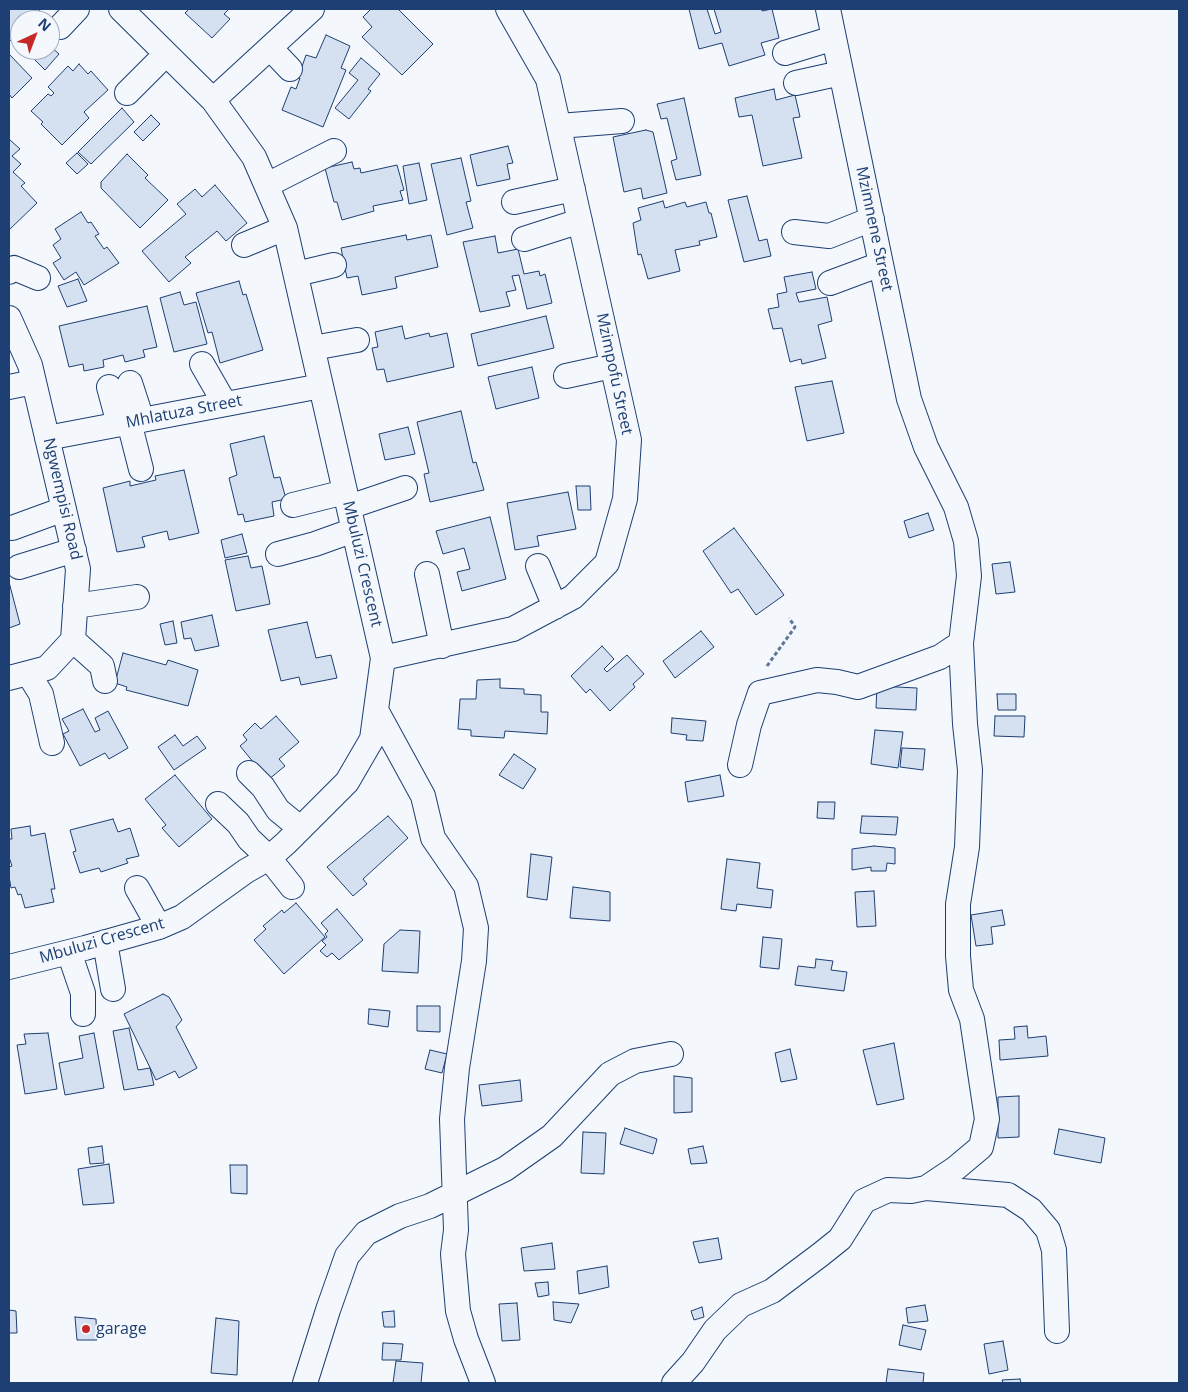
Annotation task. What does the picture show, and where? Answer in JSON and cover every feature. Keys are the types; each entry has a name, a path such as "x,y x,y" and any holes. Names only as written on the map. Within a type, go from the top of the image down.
{"street":[{"path":"60,27 77,9"},
{"name":"Mbuluzi Crescent","path":"9,967 159,927 182,917 246,871 269,858 347,782 372,739 383,658 286,228 254,157 213,100 121,9"},
{"name":"Mzimpofu Street","path":"383,658 513,629 573,597 607,562 625,499 629,440 548,79 508,9"},
{"name":"Mzimnene Street","path":"828,9 909,399 926,447 956,507 966,540 969,576 961,643 965,724 970,770 967,847 958,904 958,956 961,990 972,1019 987,1119 981,1148 926,1188"},
{"path":"213,100 270,48 304,12"},
{"path":"786,53 834,38"},
{"path":"270,48 290,68"},
{"path":"127,93 166,54"},
{"path":"796,83 841,73"},
{"path":"558,126 622,120"},
{"path":"266,185 334,151"},
{"path":"514,202 573,190"},
{"path":"794,232 829,236 872,219"},
{"path":"524,239 580,222"},
{"path":"244,245 286,228"},
{"path":"830,283 881,264"},
{"path":"296,274 334,266"},
{"path":"9,272 14,268 38,278"},
{"name":"Ngwempisi Road","path":"9,318 30,365 78,569 72,640"},
{"path":"312,348 356,340"},
{"path":"202,364 225,404"},
{"path":"566,376 612,366"},
{"path":"9,387 34,382"},
{"path":"120,385 141,469"},
{"name":"Mhlatuza Street","path":"47,438 321,386"},
{"path":"278,554 315,544 349,510 404,488"},
{"path":"293,505 349,510"},
{"path":"12,528 64,509"},
{"path":"19,567 74,550"},
{"path":"538,566 555,607"},
{"path":"427,574 442,646"},
{"path":"75,606 137,597"},
{"path":"18,675 47,668 72,640 102,666 104,681"},
{"path":"740,765 748,725 760,693 817,680 838,682 858,687 940,656 961,643"},
{"path":"18,675 41,694 52,743"},
{"path":"376,710 423,796 433,838 466,886 476,928 474,961 457,1068 452,1119 456,1230 453,1254 458,1311 466,1339 483,1383"},
{"path":"249,773 263,788 278,810 300,828"},
{"path":"218,804 238,823 249,839 269,858 292,887"},
{"path":"137,888 159,927"},
{"path":"105,942 113,989"},
{"path":"69,952 83,993 83,1014"},
{"path":"305,1383 347,1256 366,1233 400,1216 430,1206 454,1195 505,1169 552,1136 610,1074 635,1062 672,1054"},
{"path":"674,1383 693,1362 715,1330 741,1305 772,1291 840,1238 864,1201 888,1190 911,1191 926,1188 1008,1195 1031,1210 1048,1230 1054,1250 1057,1331"}],"path":[{"path":"760,693 765,669 778,648 795,627 788,618"}],"building":[{"path":"9,9 38,9 10,10 9,42"},
{"path":"189,9 229,9 224,14 230,19 212,38 185,13"},
{"path":"371,9 398,9 433,44 402,75 362,37 372,27 363,17"},
{"path":"689,9 707,9 715,34 721,32 714,9 761,9 762,11 772,9 779,38 761,43 765,55 729,66 722,43 699,49"},
{"path":"326,35 350,46 341,68 346,70 323,127 282,110 291,87 296,89 306,55 316,58"},
{"path":"9,54 10,60 15,60 32,78 12,98 9,94"},
{"path":"361,58 380,74 368,89 371,91 349,119 335,108 358,80 349,73"},
{"path":"35,60 54,60 45,70"},
{"path":"79,64 88,74 91,71 108,90 84,112 89,118 62,145 31,111 48,94 51,96 54,93 48,87 68,66 73,71"},
{"path":"774,89 776,100 795,95 800,117 793,118 802,158 763,166 752,115 739,117 735,98"},
{"path":"684,98 701,175 676,180 671,161 677,159 667,118 661,119 657,104"},
{"path":"122,108 134,122 91,164 78,152"},
{"path":"151,115 160,124 143,141 134,132"},
{"path":"646,130 653,132 667,193 643,199 641,188 624,192 613,137"},
{"path":"9,139 20,149 12,156 21,164 13,172 25,183 21,186 37,203 9,230"},
{"path":"508,146 513,163 507,164 510,179 477,186 470,155"},
{"path":"77,153 88,164 77,174 66,163"},
{"path":"127,154 148,175 145,178 168,200 140,228 101,188 101,182"},
{"path":"461,158 471,201 466,202 473,228 447,235 431,164"},
{"path":"352,162 354,169 360,168 361,173 397,165 404,190 400,191 403,200 373,206 374,211 342,220 337,202 334,202 325,168"},
{"path":"419,163 427,200 409,204 403,166"},
{"path":"215,185 247,223 226,241 217,231 185,257 191,263 169,282 142,251 186,214 177,204 195,189 202,197"},
{"path":"747,196 759,241 767,239 771,256 744,262 728,200"},
{"path":"663,201 665,208 685,202 687,207 706,202 717,237 699,241 700,245 675,250 680,271 648,279 641,254 638,255 633,223 641,220 638,208"},
{"path":"81,212 88,223 91,222 99,234 95,236 104,249 107,247 119,263 84,285 76,272 64,280 53,263 61,258 53,245 61,239 55,229"},
{"path":"406,235 407,240 431,235 438,267 395,277 397,288 362,295 358,276 347,278 341,248"},
{"path":"495,236 498,253 518,249 524,274 539,271 540,276 545,274 552,303 527,309 519,275 512,276 516,290 506,292 510,306 480,312 463,242"},
{"path":"812,272 816,289 796,293 799,302 827,297 832,321 818,325 826,358 802,364 801,359 790,362 782,328 773,329 768,309 779,307 777,294 787,292 784,277"},
{"path":"78,279 87,301 67,307 58,286"},
{"path":"239,281 243,295 246,294 263,350 220,363 212,332 208,333 196,293"},
{"path":"180,292 184,305 196,302 207,344 174,352 160,298"},
{"path":"147,306 157,347 143,350 145,357 125,362 123,355 103,360 104,367 84,371 83,364 69,367 59,326"},
{"path":"546,316 554,348 478,366 471,334"},
{"path":"402,326 405,339 429,333 430,337 447,333 454,367 387,382 384,369 377,370 372,348 378,347 375,332"},
{"path":"532,367 539,398 496,409 488,377"},
{"path":"832,381 844,433 807,441 795,387"},
{"path":"461,411 473,463 476,462 484,490 430,502 424,474 429,473 417,422"},
{"path":"408,427 415,454 385,460 379,434"},
{"path":"264,436 274,478 280,477 286,499 272,502 274,516 245,522 243,514 238,515 229,478 237,475 230,444"},
{"path":"184,470 199,533 169,540 167,531 142,537 145,547 117,552 103,488 130,481 130,486 156,480 155,476"},
{"path":"576,486 590,486 591,510 578,510"},
{"path":"568,492 576,529 537,536 539,546 515,550 507,503"},
{"path":"928,513 934,530 909,538 904,521"},
{"path":"490,517 506,579 462,591 457,572 470,569 464,548 443,554 436,531"},
{"path":"734,528 784,595 756,615 738,589 731,593 703,551"},
{"path":"242,534 247,553 225,558 221,540"},
{"path":"248,556 251,568 262,566 270,604 236,611 225,560"},
{"path":"1010,562 1015,592 996,594 992,564"},
{"path":"9,582 20,624 9,628"},
{"path":"212,615 219,646 195,651 191,638 184,639 181,622"},
{"path":"173,621 177,643 165,645 160,624"},
{"path":"307,622 316,658 331,655 337,678 301,685 299,677 281,681 268,630"},
{"path":"701,631 714,647 675,678 663,661"},
{"path":"602,646 614,659 604,669 607,672 627,655 644,674 633,684 635,687 610,711 590,689 586,693 571,676"},
{"path":"123,653 166,665 168,660 198,670 188,706 126,690 127,687 115,683"},
{"path":"500,679 500,688 524,689 524,694 541,695 541,712 548,712 547,734 505,731 504,738 471,736 471,730 458,729 460,699 476,699 477,680"},
{"path":"877,686 917,688 916,710 876,708"},
{"path":"997,694 1016,694 1016,710 998,710"},
{"path":"83,709 95,732 100,730 95,718 108,711 128,748 109,759 105,753 80,766 63,734 69,731 62,719"},
{"path":"276,716 299,742 279,759 285,766 268,780 240,746 247,740 243,735 255,723 261,729"},
{"path":"995,716 1025,716 1024,737 994,736"},
{"path":"672,718 706,721 703,741 686,740 687,735 671,733"},
{"path":"875,730 903,732 898,768 871,764"},
{"path":"175,735 183,746 197,736 206,748 174,770 158,747"},
{"path":"902,748 925,749 923,770 900,767"},
{"path":"514,754 536,769 523,789 499,775"},
{"path":"175,775 212,819 179,847 162,828 166,825 145,799"},
{"path":"720,775 724,796 688,802 685,782"},
{"path":"818,802 835,802 834,819 817,818"},
{"path":"388,816 408,838 363,879 367,884 353,896 327,867"},
{"path":"862,816 898,817 896,835 860,833"},
{"path":"113,819 118,832 130,828 139,856 126,859 128,863 101,872 99,868 80,873 73,852 76,851 70,830"},
{"path":"30,826 31,836 45,833 55,889 51,889 54,902 25,908 21,894 18,895 15,887 11,888 9,867 12,866 9,857 9,839 12,839 11,829"},
{"path":"874,846 895,848 895,864 887,863 886,871 871,871 871,867 852,870 852,849"},
{"path":"531,854 552,857 547,900 527,897"},
{"path":"727,859 760,863 757,888 773,890 771,908 737,904 736,911 721,909"},
{"path":"573,887 610,892 610,921 570,918"},
{"path":"874,891 876,926 857,927 855,892"},
{"path":"296,903 325,937 284,974 254,940 266,929 263,926 282,910 284,913"},
{"path":"337,909 363,940 339,960 332,953 327,957 320,951 326,945 322,941 327,937 325,934 328,931 321,923"},
{"path":"1002,910 1005,925 991,927 993,944 976,946 971,915"},
{"path":"400,930 420,931 418,973 382,971 384,944"},
{"path":"763,937 782,939 779,969 760,967"},
{"path":"816,959 833,961 831,970 847,972 844,991 795,985 798,966 815,968"},
{"path":"163,994 169,997 182,1020 176,1027 197,1068 179,1078 175,1071 156,1080 124,1014"},
{"path":"417,1006 440,1006 440,1032 417,1031"},
{"path":"369,1009 390,1011 388,1027 368,1024"},
{"path":"1027,1026 1028,1038 1046,1036 1048,1056 1000,1060 999,1040 1015,1039 1014,1027"},
{"path":"129,1028 138,1070 150,1068 154,1085 124,1090 113,1031"},
{"path":"48,1033 57,1089 25,1094 17,1045 26,1044 24,1034"},
{"path":"94,1033 104,1088 65,1095 59,1063 83,1058 79,1036"},
{"path":"894,1043 904,1099 877,1105 863,1050"},
{"path":"790,1049 797,1079 781,1082 775,1053"},
{"path":"430,1050 447,1054 442,1073 425,1069"},
{"path":"674,1076 692,1078 692,1112 674,1113"},
{"path":"520,1080 522,1101 482,1106 479,1085"},
{"path":"1019,1096 1019,1137 998,1138 998,1097"},
{"path":"625,1128 657,1139 653,1154 620,1144"},
{"path":"1059,1129 1105,1138 1101,1163 1054,1154"},
{"path":"583,1132 606,1133 604,1174 581,1173"},
{"path":"102,1146 104,1163 90,1164 88,1148"},
{"path":"703,1146 707,1163 691,1164 688,1149"},
{"path":"109,1164 114,1203 83,1205 78,1169"},
{"path":"230,1165 247,1165 247,1194 231,1193"},
{"path":"718,1238 722,1259 699,1263 693,1242"},
{"path":"552,1243 555,1269 524,1271 521,1248"},
{"path":"607,1266 609,1287 579,1294 577,1271"},
{"path":"548,1282 549,1295 538,1297 535,1283"},
{"path":"553,1302 579,1304 571,1323 554,1320"},
{"path":"517,1303 520,1340 502,1341 499,1304"},
{"path":"925,1305 928,1321 908,1323 906,1308"},
{"path":"702,1307 704,1317 694,1320 691,1311"},
{"path":"9,1310 16,1311 17,1333 9,1333"},
{"path":"394,1311 395,1327 384,1327 382,1312"},
{"name":"garage","path":"75,1317 96,1319 97,1340 77,1340"},
{"path":"216,1318 239,1321 237,1375 211,1373"},
{"path":"903,1325 926,1330 921,1350 899,1345"},
{"path":"1003,1341 1008,1370 989,1374 984,1344"},
{"path":"383,1343 403,1344 401,1360 382,1360"},
{"path":"396,1361 423,1363 421,1383 393,1383"},
{"path":"888,1369 924,1373 923,1383 886,1383"},
{"path":"1020,1379 1021,1383 1003,1383 1002,1380"}],"place":[{"name":"garage","path":"86,1329"}]}
